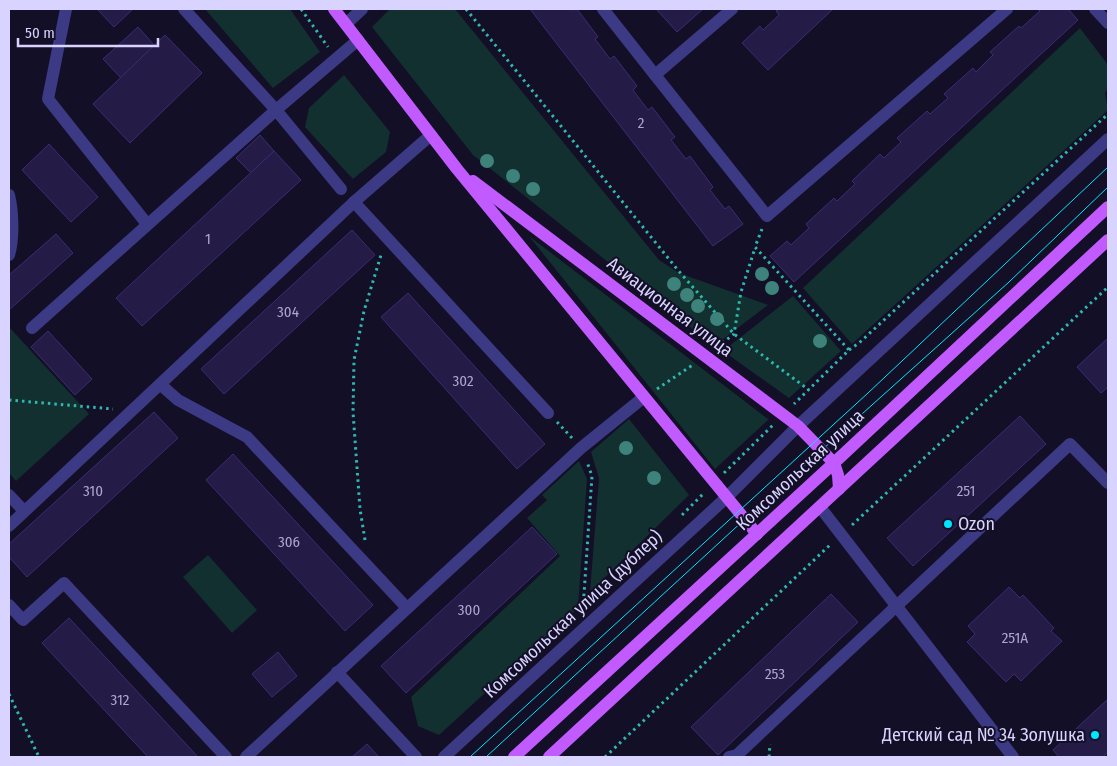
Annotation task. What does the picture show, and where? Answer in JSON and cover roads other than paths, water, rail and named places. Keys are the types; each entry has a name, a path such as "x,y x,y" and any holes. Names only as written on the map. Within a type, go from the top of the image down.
{"main road":[{"name":"Авиационная улица","path":"334,9 457,170 757,534"},
{"name":"Авиационная улица","path":"457,170 798,426 834,463"},
{"name":"Комсомольская улица","path":"514,757 834,463 1108,207"},
{"path":"549,757 1108,240"},
{"path":"834,463 838,475 839,489"}],"street":[{"path":"66,9 48,99 148,224"},
{"path":"184,9 276,110 341,189"},
{"path":"346,24 362,9"},
{"path":"603,9 767,216 1007,9"},
{"path":"655,75 732,9"},
{"path":"1095,9 1108,23"},
{"path":"32,328 276,110 358,40"},
{"path":"9,526 354,202 431,135"},
{"name":"Комсомольская улица (дублер)","path":"444,757 727,497 798,426 1108,139"},
{"path":"9,195 12,215 9,255"},
{"path":"354,202 548,413"},
{"path":"161,385 178,400 247,437 407,608"},
{"path":"248,756 581,448 644,398"},
{"path":"729,757 737,755 1070,444 1108,483"},
{"path":"9,495 24,511"},
{"path":"820,507 1013,757"},
{"path":"9,604 23,620 64,583 226,757"},
{"path":"337,672 416,757"}],"tram line":[{"path":"470,757 868,393 1108,167"},
{"path":"486,757 745,519 1009,282 1108,187"}],"place":[{"name":"Ozon","path":"948,524"},
{"name":"Детский сад № 34 Золушка","path":"1095,735"}]}
